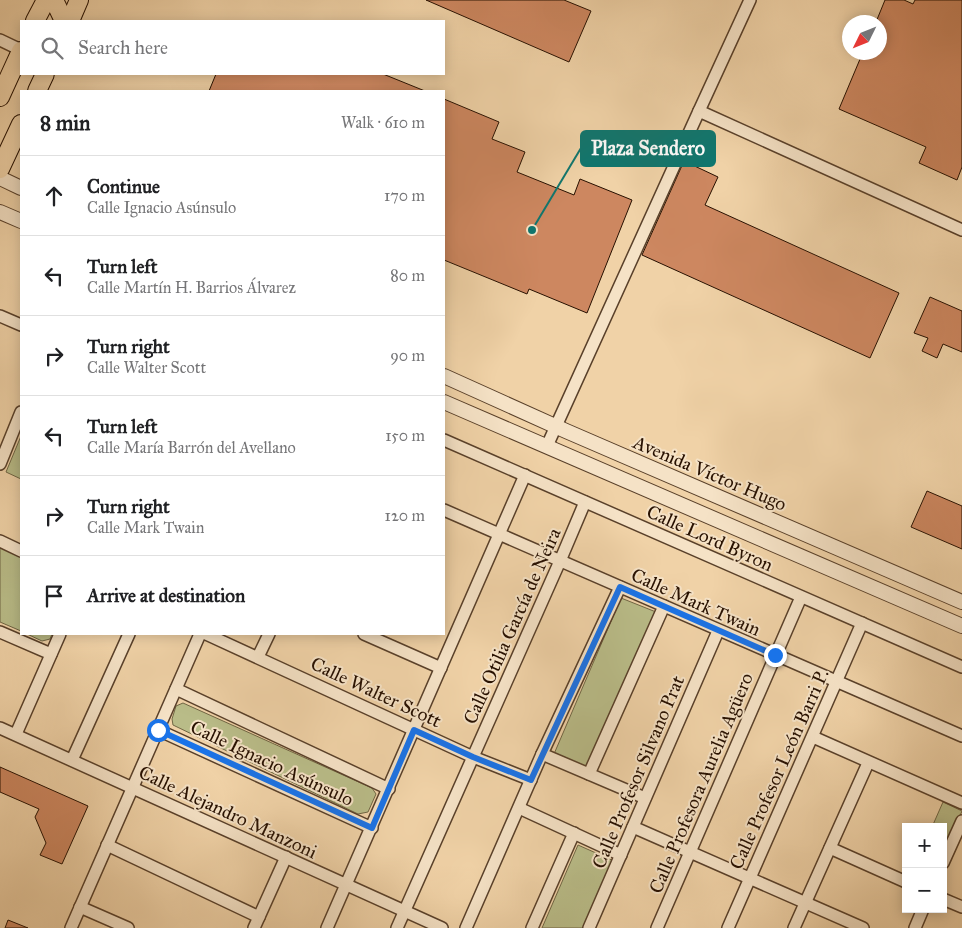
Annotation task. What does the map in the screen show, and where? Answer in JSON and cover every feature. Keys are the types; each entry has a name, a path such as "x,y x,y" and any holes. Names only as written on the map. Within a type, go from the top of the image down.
{"main road":[{"path":"36,20 46,0"},
{"path":"54,0 64,20"},
{"path":"70,20 79,0"},
{"path":"0,97 20,52"},
{"path":"37,90 45,75"},
{"path":"0,169 20,126"}],"street":[{"path":"547,446 750,0"},
{"path":"0,40 20,50"},
{"path":"699,111 904,206 962,230"},
{"path":"0,178 20,188"},
{"path":"0,212 20,221"},
{"path":"0,316 20,325"},
{"name":"Avenida Víctor Hugo","path":"445,376 962,602"},
{"path":"445,402 962,626"},
{"path":"0,464 20,419"},
{"name":"Calle Lord Byron","path":"445,440 962,667"},
{"path":"327,928 347,886 524,475"},
{"name":"Calle Otilia García de Neira","path":"397,928 585,502"},
{"name":"Calle Mark Twain","path":"445,510 962,736"},
{"path":"0,541 20,551"},
{"path":"466,928 542,754 620,587"},
{"name":"Calle Profesora Aurelia Agüero","path":"658,928 801,596"},
{"path":"589,774 664,606"},
{"name":"Calle Profesor León Barri P.","path":"728,928 862,623"},
{"name":"Calle Profesor Silvano Prat","path":"589,928 718,630"},
{"path":"0,632 51,654"},
{"path":"16,734 60,635"},
{"path":"72,760 129,635"},
{"path":"70,928 200,635"},
{"name":"Calle Walter Scott","path":"208,635 473,757 531,780"},
{"path":"258,657 269,635"},
{"path":"370,635 386,638 441,668"},
{"path":"176,689 389,789"},
{"name":"Calle Alejandro Manzoni","path":"0,728 442,928"},
{"name":"Calle Ignacio Asúnsulo","path":"158,730 372,828"},
{"path":"812,737 962,803"},
{"path":"542,754 645,798"},
{"path":"794,928 868,763"},
{"path":"520,808 621,855"},
{"path":"947,854 962,821"},
{"path":"633,827 863,928"},
{"path":"532,928 574,833"},
{"path":"106,845 256,923 286,858"},
{"path":"830,848 902,880"},
{"path":"947,901 962,907"},
{"path":"80,907 128,928"},
{"path":"915,928 921,913"}],"green space":[{"path":"20,438 20,479 6,472"},
{"path":"0,547 20,557 20,631 0,622"},
{"path":"621,598 656,612 588,769 554,754"},
{"path":"29,635 52,635 50,639 42,641"},
{"path":"183,703 372,788 376,794 368,812 358,814 173,725 172,719 176,706"},
{"path":"943,802 962,811 947,847 947,823 934,823"},
{"path":"578,845 614,861 584,928 542,928"}],"building":[{"path":"426,0 564,0 591,11 569,62"},
{"path":"885,0 904,0 913,4 915,0 962,0 962,167 957,180 919,163 926,147 839,109 860,60 887,60 887,15 879,15"},
{"path":"216,75 385,75 423,90 209,90"},
{"path":"445,99 499,122 492,139 525,152 517,172 574,195 580,179 632,200 587,313 529,289 527,294 445,260"},
{"path":"684,161 718,177 705,205 899,293 870,358 642,255"},
{"path":"930,297 962,311 962,352 943,344 937,358 922,351 928,338 914,333"},
{"path":"927,491 962,506 962,549 911,527"},
{"path":"0,767 88,806 62,864 40,855 46,843 35,817 39,809 0,792"},
{"path":"8,920 28,928 5,928"}],"place":[{"name":"Plaza Sendero","path":"532,230"}],"route":[{"path":"158,730 372,828 414,730 473,757 531,780 620,587 775,655"}]}
